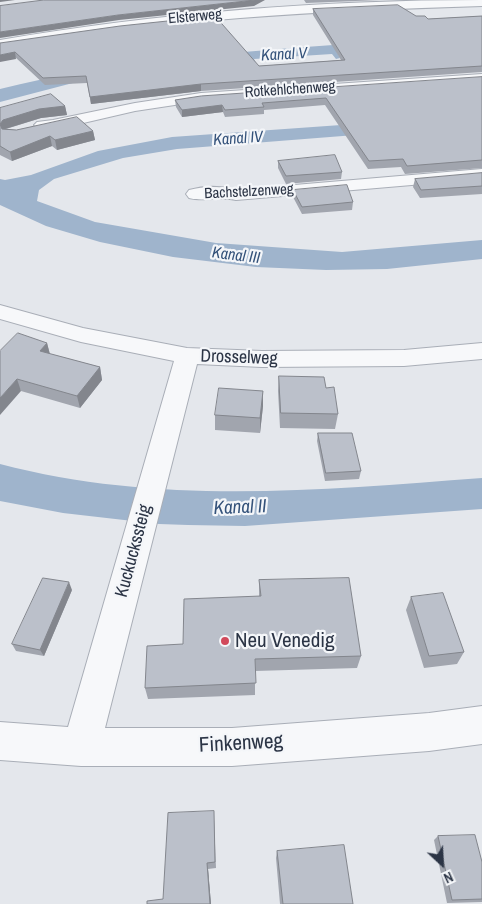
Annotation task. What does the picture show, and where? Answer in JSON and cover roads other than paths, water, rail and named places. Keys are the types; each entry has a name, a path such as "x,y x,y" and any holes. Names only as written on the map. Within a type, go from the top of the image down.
{"street":[{"path":"327,0 336,8"},
{"name":"Elsterweg","path":"0,44 76,30 251,12 479,3"},
{"name":"Rotkehlchenweg","path":"27,130 126,109 201,97 482,78"},
{"name":"Bachstelzenweg","path":"195,194 225,192 236,194 482,174"},
{"name":"Drosselweg","path":"0,312 81,335 187,356 262,359 345,359 404,358 482,352"},
{"name":"Kuckuckssteig","path":"81,747 187,356"},
{"name":"Finkenweg","path":"0,741 81,747 232,746 429,732 482,726"}],"water":[{"name":"Kanal V","path":"333,45 340,58 336,59 332,54 254,59 257,65 92,78 0,102 0,89 81,72 208,55"},
{"path":"482,115 381,133 177,149 123,158 54,179 39,190 37,201 95,222 216,243 342,252 482,240 482,259 387,269 326,270 256,267 173,257 100,242 46,226 0,205 0,179 5,180 31,175 98,151 172,137"},
{"name":"Kanal II","path":"0,464 60,477 120,486 180,490 300,490 482,478 482,509 245,526 159,524 63,513 0,501"}],"place":[{"name":"Neu Venedig","path":"225,641"}],"water label":[{"name":"Kanal IV","path":"238,139"},
{"name":"Kanal III","path":"236,256"}]}
